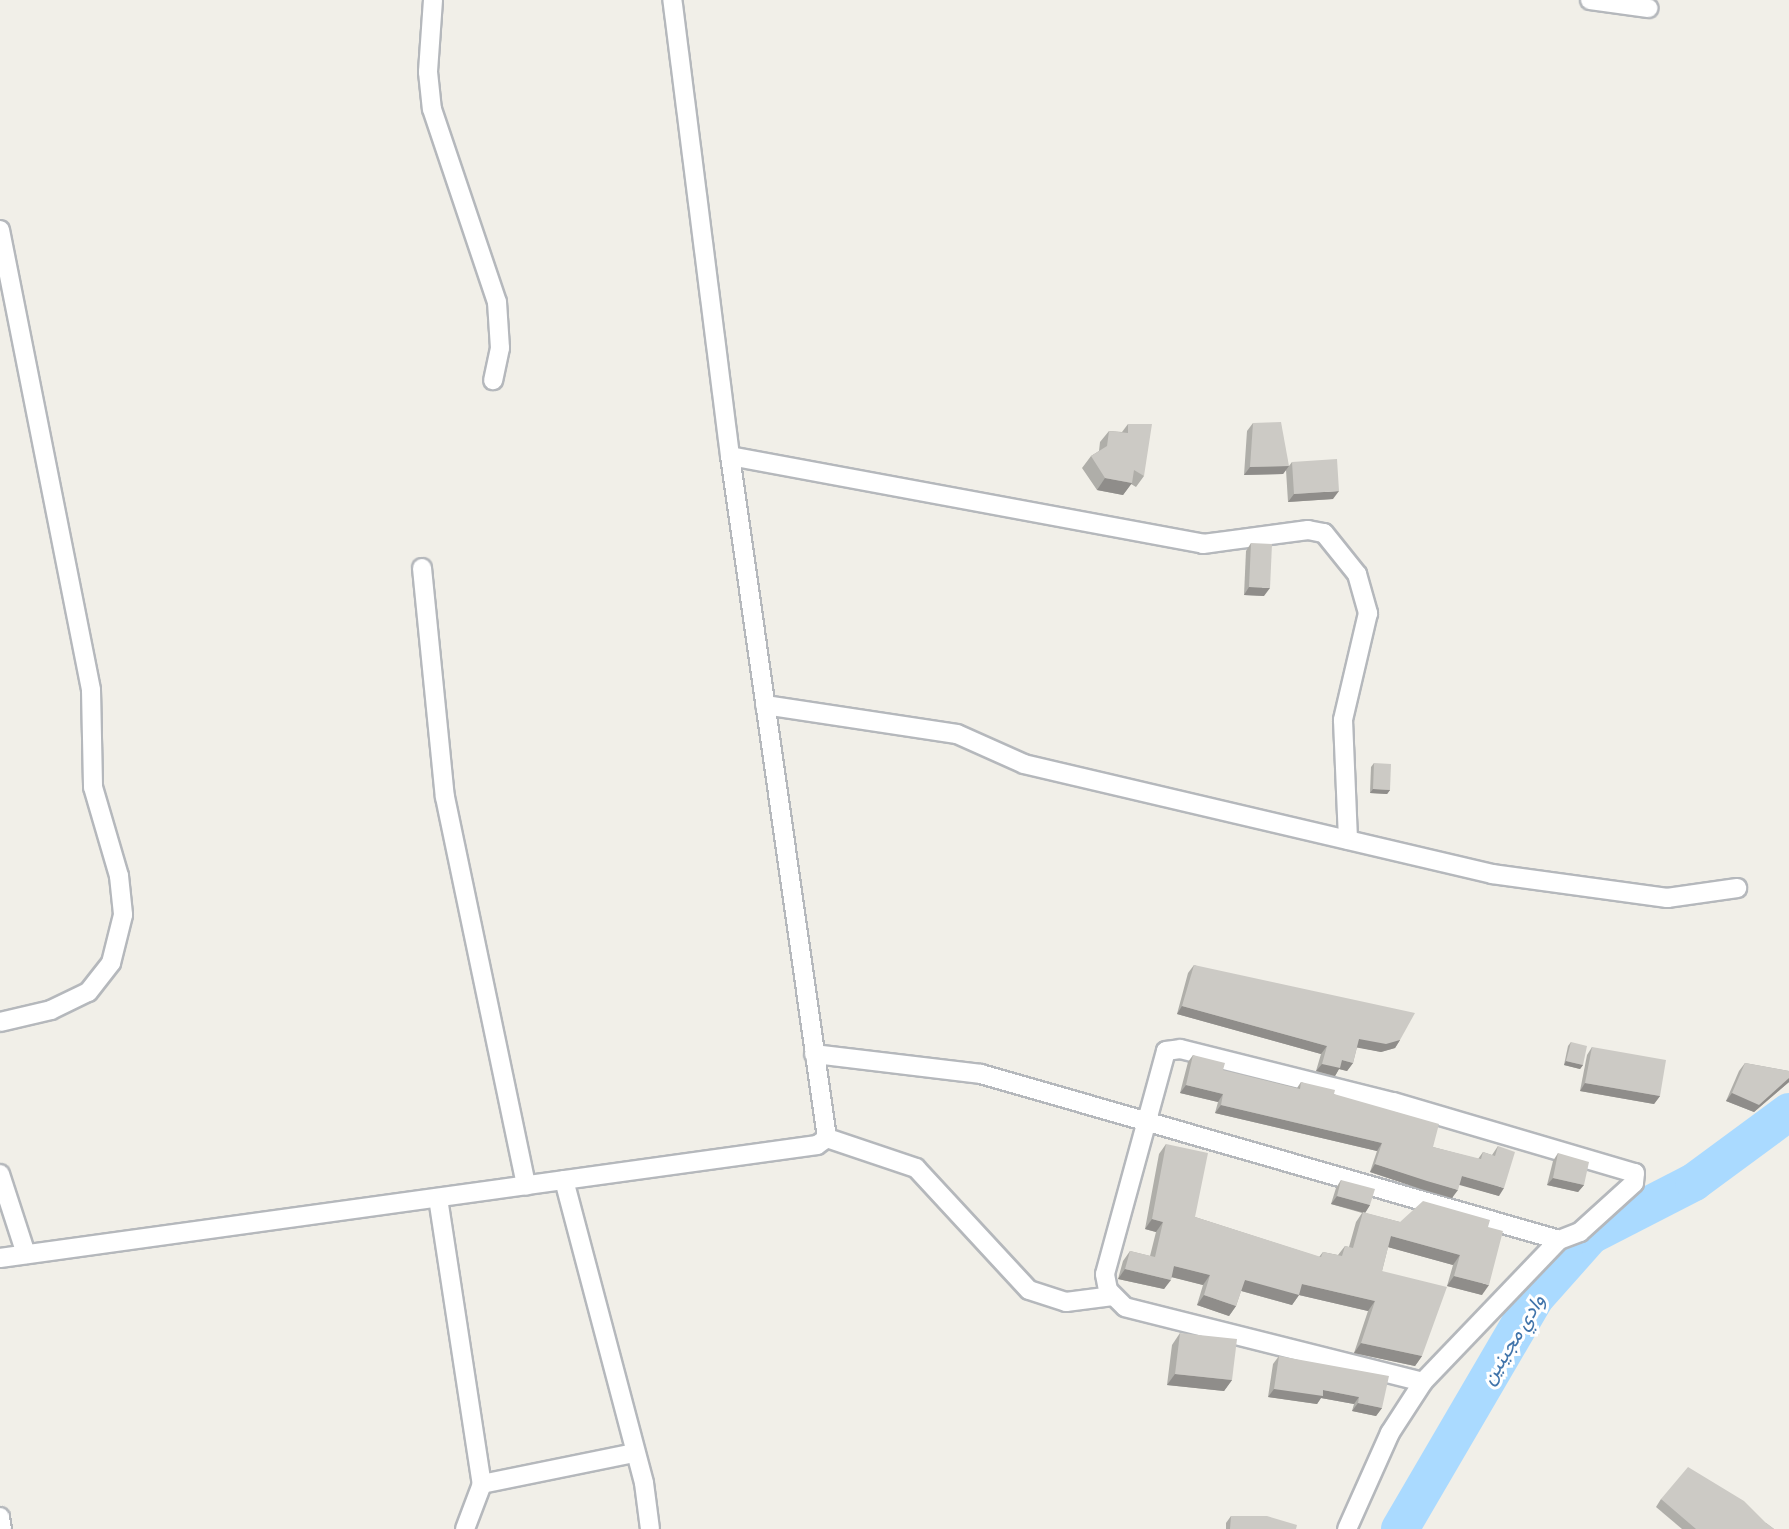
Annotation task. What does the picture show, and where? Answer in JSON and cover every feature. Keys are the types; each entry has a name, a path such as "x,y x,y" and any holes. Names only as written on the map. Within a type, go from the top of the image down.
{"street":[{"path":"433,0 428,72 432,109 497,302 501,348 493,380"},
{"path":"672,0 730,456 827,1138"},
{"path":"1590,0 1648,8"},
{"path":"0,230 89,678 93,787 119,876 123,915 111,963 93,988 51,1010 0,1022"},
{"path":"730,456 1203,544 1308,530 1324,534 1360,580 1368,613 1343,720 1348,840"},
{"path":"422,568 445,797 526,1186"},
{"path":"765,705 957,734 1024,764 1492,874 1667,898 1737,888"},
{"path":"1347,1529 1385,1443 1423,1382 1559,1240 1580,1232 1634,1183 1635,1173 1393,1102 1180,1048 1166,1051 1161,1060 1148,1124 1105,1274 1113,1296 1125,1306 1423,1382"},
{"path":"814,1053 981,1074 1148,1124 1559,1240"},
{"path":"0,1258 817,1145 827,1138"},
{"path":"827,1138 916,1168 1029,1290 1066,1302 1113,1296"},
{"path":"0,1174 26,1254"},
{"path":"564,1180 634,1453 650,1529"},
{"path":"438,1198 482,1484 465,1529"},
{"path":"482,1484 634,1453"},
{"path":"0,1516 2,1529"}],"building":[{"path":"1281,422 1289,466 1250,467 1253,423"},
{"path":"1128,424 1152,424 1144,476 1134,470 1132,483 1105,478 1091,456 1107,446 1109,431 1128,433"},
{"path":"1337,459 1339,491 1294,494 1292,462"},
{"path":"1251,543 1272,544 1270,588 1249,587"},
{"path":"1374,763 1391,764 1390,790 1373,789"},
{"path":"1194,965 1415,1013 1400,1040 1386,1044 1359,1039 1353,1063 1342,1060 1340,1068 1322,1064 1327,1046 1182,1006"},
{"path":"1571,1042 1587,1046 1583,1065 1566,1061"},
{"path":"1592,1047 1666,1060 1660,1096 1585,1083"},
{"path":"1193,1055 1225,1063 1223,1070 1300,1089 1301,1082 1335,1090 1334,1094 1439,1124 1433,1147 1481,1159 1483,1152 1495,1156 1498,1146 1515,1152 1504,1188 1462,1176 1458,1190 1427,1181 1375,1164 1382,1143 1221,1105 1223,1094 1186,1085"},
{"path":"1745,1063 1789,1071 1789,1078 1759,1105 1732,1093"},
{"path":"1166,1144 1208,1153 1195,1217 1321,1257 1323,1252 1342,1256 1345,1246 1353,1248 1363,1212 1400,1222 1423,1201 1490,1220 1488,1227 1503,1231 1489,1285 1454,1276 1460,1255 1391,1236 1382,1271 1447,1287 1422,1356 1361,1343 1375,1301 1302,1284 1299,1295 1245,1280 1236,1306 1204,1295 1210,1275 1174,1266 1171,1280 1125,1269 1130,1251 1155,1257 1163,1222 1152,1219"},
{"path":"1558,1153 1589,1162 1584,1185 1553,1178"},
{"path":"1341,1180 1375,1189 1370,1205 1337,1196"},
{"path":"1180,1333 1237,1339 1232,1380 1175,1374"},
{"path":"1279,1356 1389,1376 1382,1408 1358,1403 1359,1397 1323,1390 1323,1396 1274,1389"},
{"path":"1688,1467 1744,1501 1774,1529 1696,1529 1661,1499"},
{"path":"1231,1516 1267,1516 1297,1525 1296,1529 1230,1529"}],"waterway":[{"name":"وادي مجينين","path":"1400,1529 1535,1298 1591,1235 1694,1182 1789,1112"}]}
